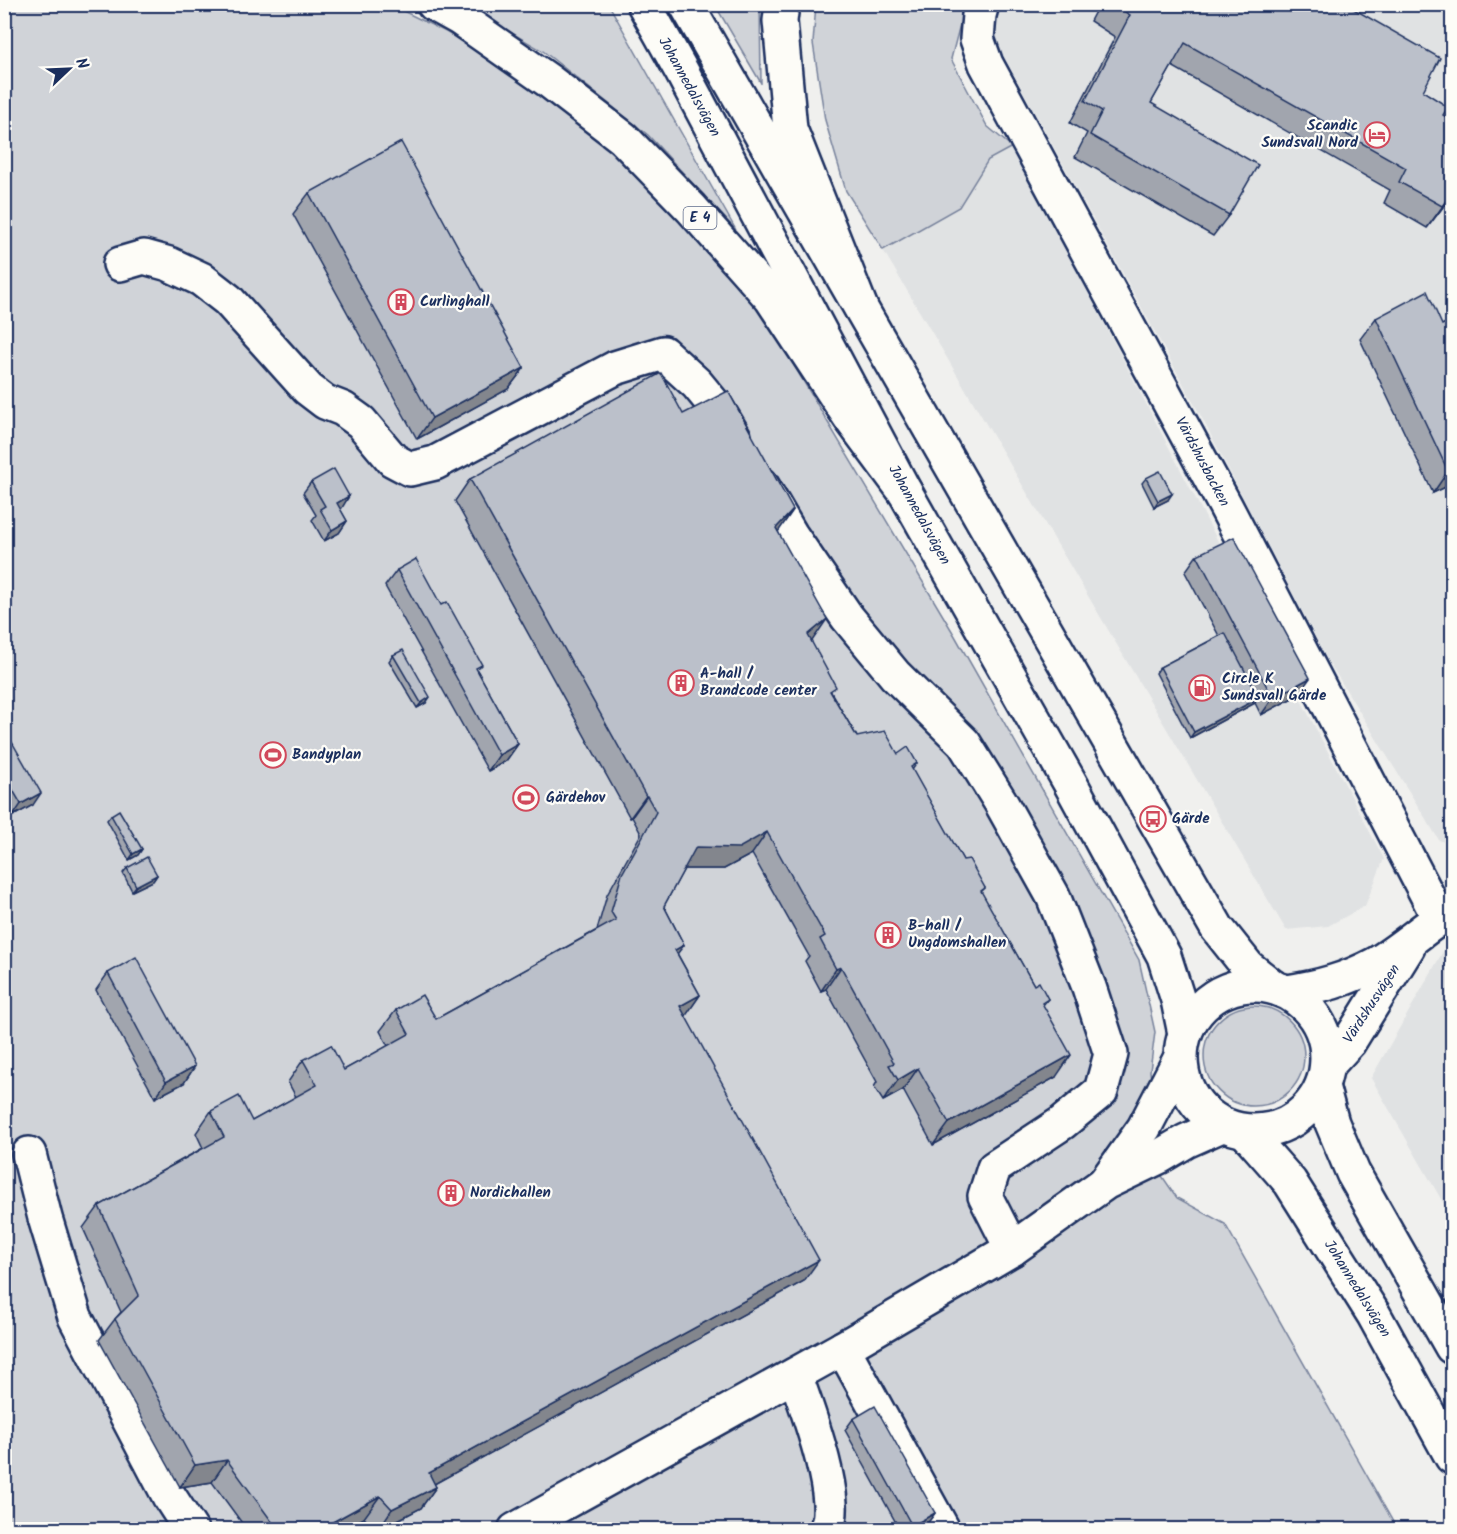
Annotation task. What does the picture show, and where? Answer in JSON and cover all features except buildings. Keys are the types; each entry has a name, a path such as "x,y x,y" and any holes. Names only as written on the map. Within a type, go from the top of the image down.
{"main road":[{"name":"E 4","path":"434,4 459,18 549,81 623,138 691,208 771,298 851,419 906,492"},
{"name":"Johannedalsvägen","path":"644,4 906,492 1069,780 1164,956 1178,1000 1182,1044"},
{"path":"686,4 1217,928 1248,967 1305,1005 1319,1023 1326,1042 1324,1076 1332,1123 1353,1173 1452,1347"},
{"path":"782,4 780,21 790,129 861,308"},
{"name":"Värdshusbacken","path":"982,4 977,39 986,64 1446,914"},
{"path":"120,264 144,257 170,264 201,279 228,300 308,389 325,402 343,409 361,422 393,460 410,469 435,463 615,368 663,353 697,384 716,407 791,535 847,617 895,675 964,743 1000,801 1053,896 1089,987 1111,1054 1101,1091 1062,1123 994,1168 985,1196 1012,1249"},
{"name":"Värdshusvägen","path":"1280,990 1322,987 1347,978 1376,963 1446,914"},
{"name":"Värdshusvägen","path":"1324,1076 1349,1042 1414,938"},
{"path":"1106,1183 1144,1128 1194,1015 1216,994 1233,987 1260,984 1280,990"},
{"path":"1182,1044 1182,1073 1193,1099 1202,1110 1234,1128"},
{"path":"515,1530 843,1348 1012,1249 1106,1183 1186,1141 1234,1128 1267,1131 1296,1119 1315,1099 1324,1076"},
{"name":"Johannedalsvägen","path":"1234,1128 1290,1182 1374,1315 1452,1457"},
{"path":"29,1154 45,1218 75,1317 169,1497 191,1530"},
{"path":"843,1348 943,1530"},
{"path":"795,1374 814,1428 826,1475 831,1509 825,1530"}],"shaded area":[{"name":"Gärdehov","path":"5,5 391,5 446,32 519,77 611,149 684,217 761,310 955,636 1139,960 1155,1032 1150,1071 1162,1176 1177,1198 1225,1224 1397,1529 5,1530"},
{"path":"464,5 609,5 736,230 648,135 543,51"},
{"path":"715,5 760,5 761,83"},
{"path":"816,5 965,5 951,59 987,126 1012,147 988,160 959,207 883,250 846,191 825,120 813,43"},
{"path":"976,5 1452,5 1452,845 1439,840 1327,659 1203,420"},
{"path":"1012,147 1384,859 1365,906 1328,926 1286,930 883,250 959,207 988,160"},
{"path":"1452,939 1452,1218 1371,1078"},
{"path":"1244,1006 1264,1006 1290,1020 1301,1037 1304,1056 1301,1075 1290,1092 1264,1106 1244,1106 1226,1098 1212,1084 1204,1066 1204,1046 1212,1028 1226,1014"}],"place":[{"name":"Scandic Sundsvall Nord","path":"1377,135"},
{"name":"Curlinghall","path":"401,302"},
{"name":"A-hall / Brandcode center","path":"681,683"},
{"name":"Circle K Sundsvall Gärde","path":"1202,688"},
{"name":"Bandyplan","path":"273,755"},
{"name":"Gärdehov","path":"526,798"},
{"name":"Gärde","path":"1153,819"},
{"name":"B-hall / Ungdomshallen","path":"888,935"},
{"name":"Nordichallen","path":"451,1193"}]}
